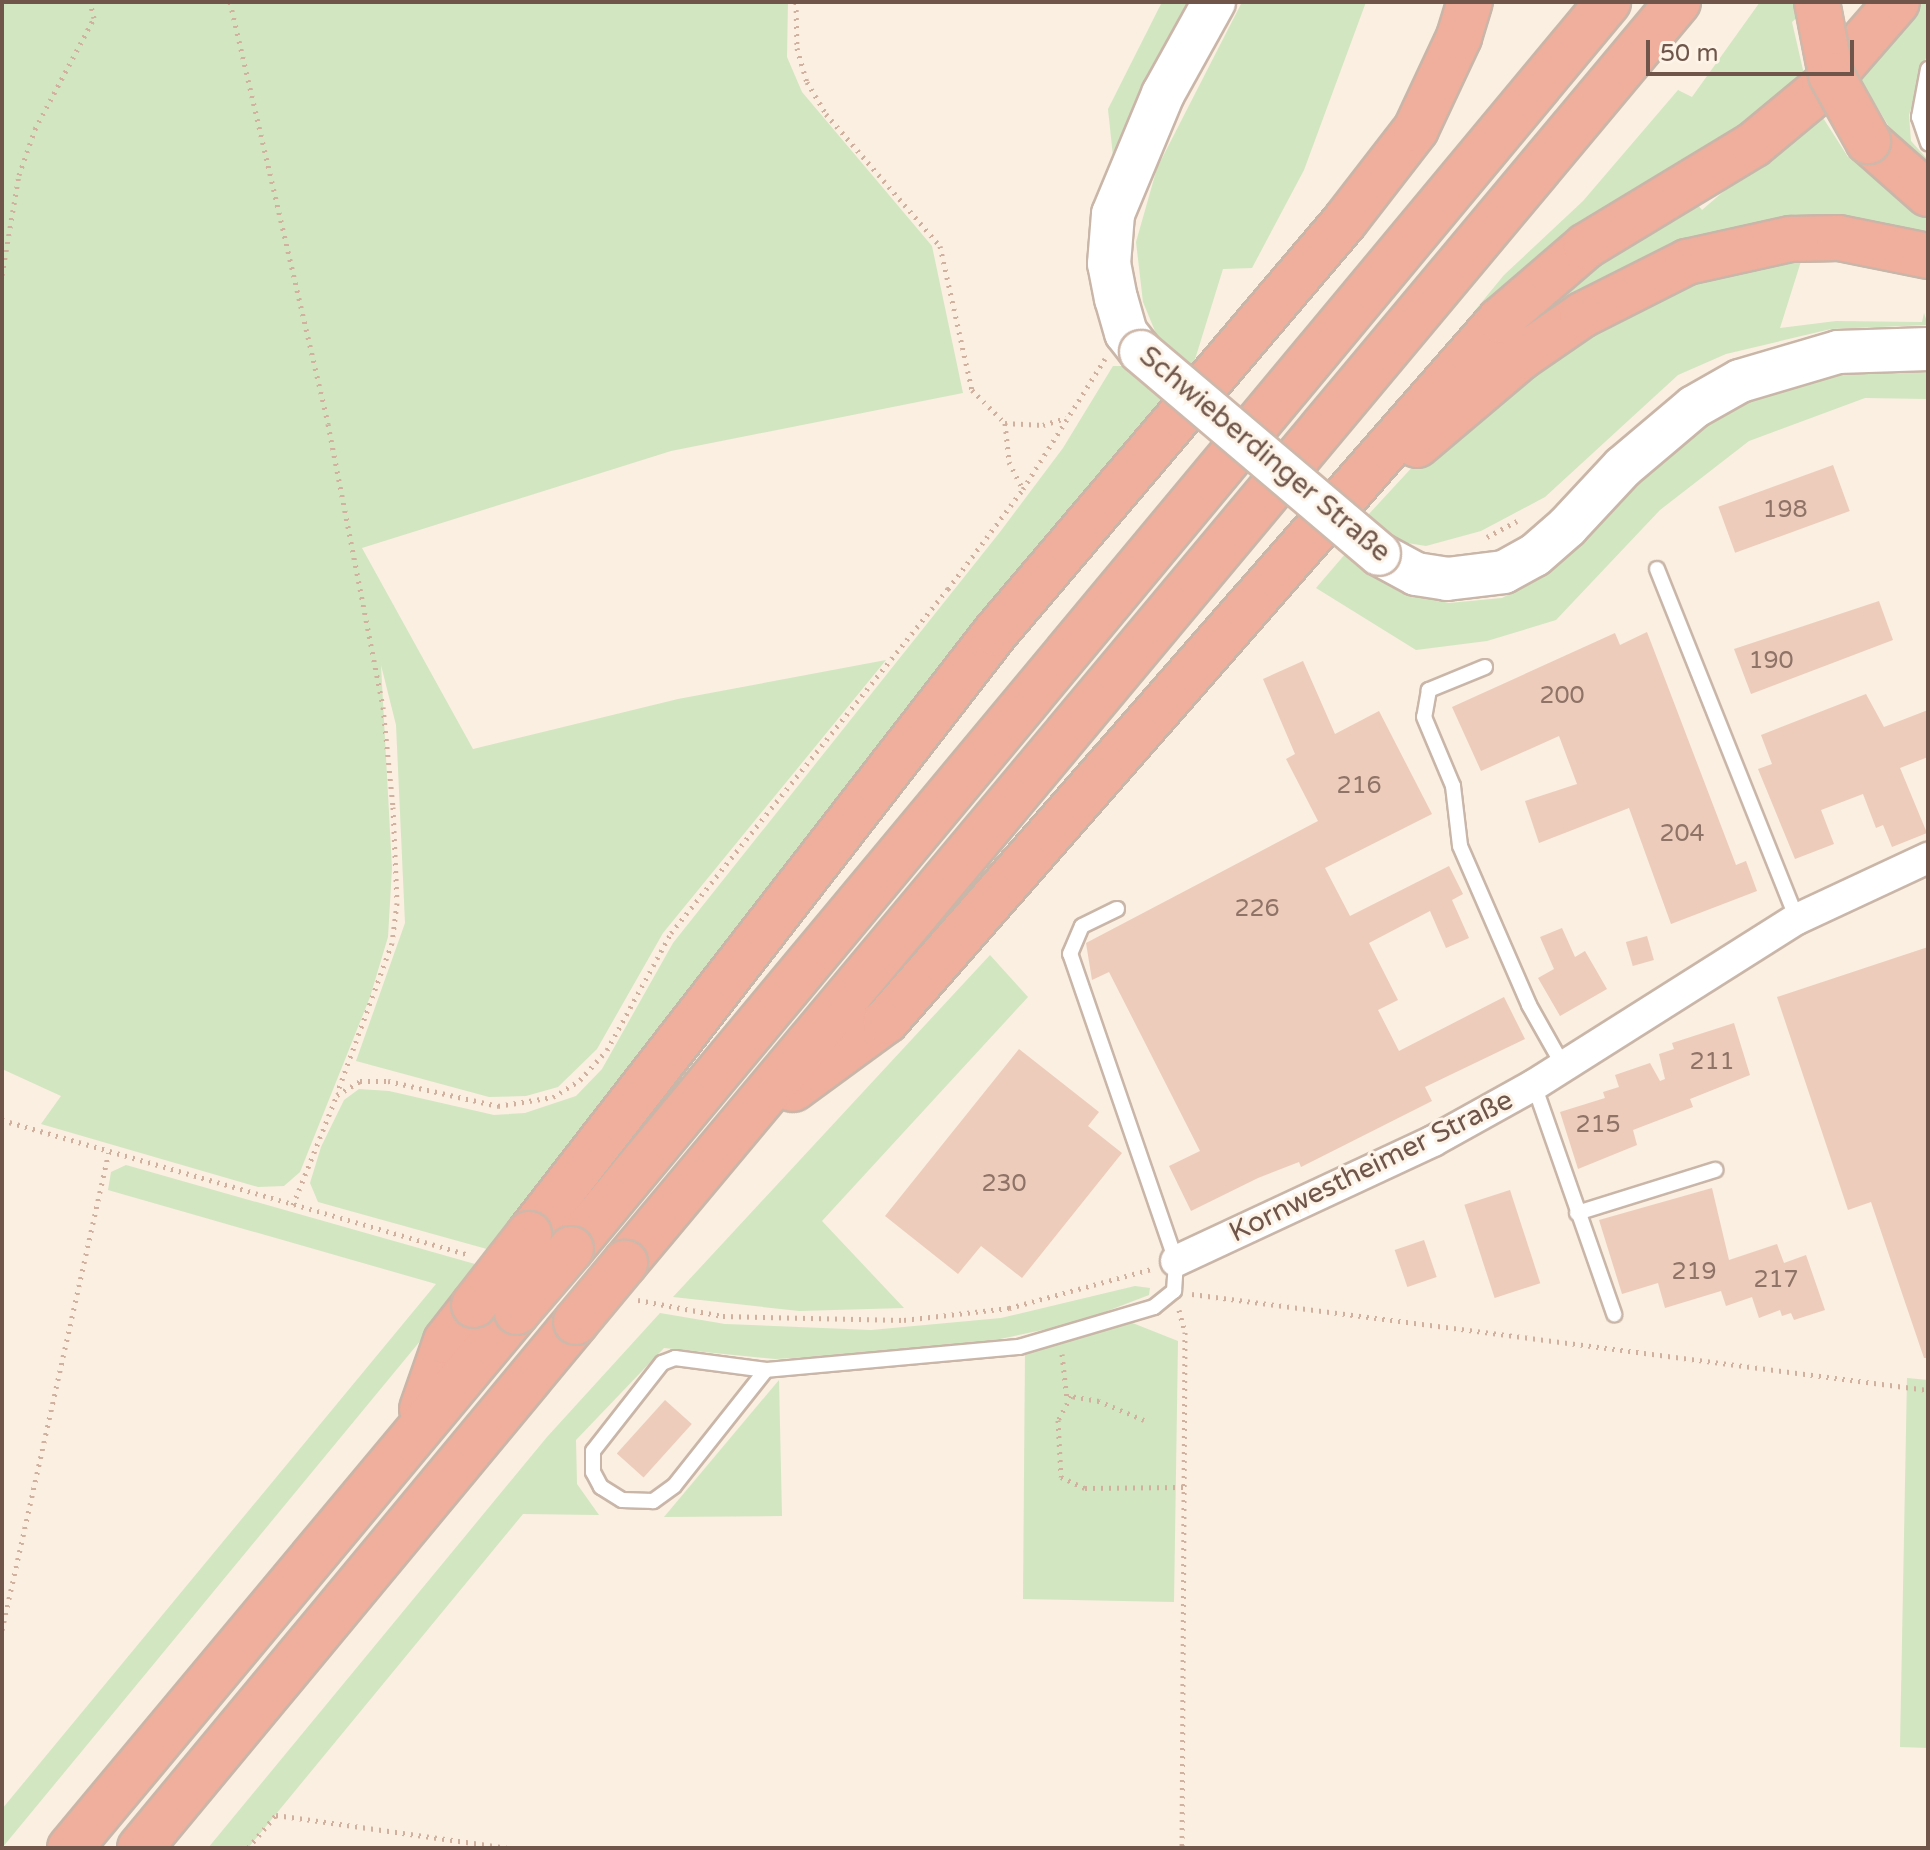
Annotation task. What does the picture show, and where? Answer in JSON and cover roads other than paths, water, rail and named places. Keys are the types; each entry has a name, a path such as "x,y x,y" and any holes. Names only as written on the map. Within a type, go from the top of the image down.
{"highway":[{"path":"412,1439 446,1341 995,633 1345,221 1416,129 1459,37 1470,2"},
{"path":"1474,162 1572,2"},
{"path":"70,1848 1608,2"},
{"path":"140,1848 1678,2"},
{"path":"1817,2 1831,75 1868,141 1928,194"},
{"path":"737,1130 886,1021 1195,673 1450,372 1551,274 1586,246 1753,145 1824,86 1897,2"},
{"path":"1340,499 1582,315 1687,262 1791,239 1864,241 1928,256"}],"street":[{"name":"Schwieberdinger Straße","path":"1214,2 1157,108 1113,214 1109,264 1134,342 1379,554 1416,574 1447,579 1504,572 1567,527 1623,467 1694,407 1740,381 1838,352 1928,349"},
{"name":"Kornwestheimer Straße","path":"1176,1261 1433,1141 1564,1067 1797,919 1928,858"}],"lane":[{"path":"1928,69 1919,117 1928,143"},
{"path":"1657,569 1797,919"},
{"path":"1485,667 1429,690 1424,717 1453,786 1460,846 1529,1005 1564,1067"},
{"path":"766,1370 674,1486 653,1501 622,1500 601,1487 593,1472 593,1451 662,1363 675,1358 766,1370 1019,1347 1154,1307 1174,1291 1176,1261 1070,954 1082,926 1117,909"},
{"path":"1534,1085 1614,1314"},
{"path":"1577,1213 1715,1170"}]}
